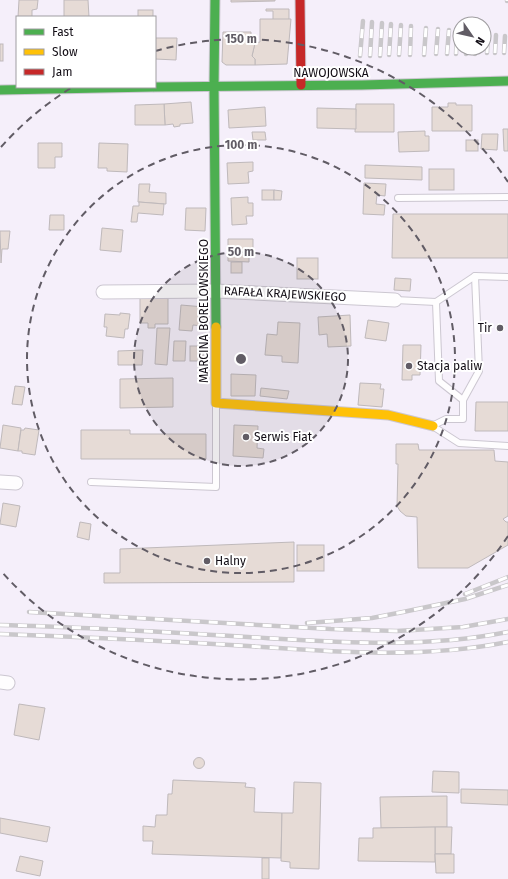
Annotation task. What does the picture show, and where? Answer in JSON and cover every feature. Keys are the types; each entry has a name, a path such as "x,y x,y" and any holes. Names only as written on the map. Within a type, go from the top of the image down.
{"street":[{"name":"MARCINA BORELOWSKIEGO","path":"215,0 214,86 216,403"},
{"path":"300,0 301,85"},
{"name":"NAWOJOWSKA","path":"156,87 362,85 508,81"},
{"name":"NAWOJOWSKA","path":"0,90 103,88"},
{"name":"RAFAŁA KRAJEWSKIEGO","path":"103,292 216,291 395,300"},
{"path":"216,403 388,415 433,426"},
{"path":"0,482 16,483"}],"lane":[{"path":"398,198 508,198"},
{"path":"475,276 479,371 463,400 463,419 446,419 433,426 459,443 508,446"},
{"path":"395,300 436,302 475,276 508,277"},
{"path":"436,302 439,381 463,400"},
{"path":"91,482 216,487 216,403"}],"building":[{"path":"19,0 38,0 37,9 32,10 32,16 18,16"},
{"path":"64,0 88,0 89,16 64,16"},
{"path":"231,0 275,0 275,1 231,2"},
{"path":"266,9 289,9 289,20 273,20 273,11 266,11"},
{"path":"138,10 153,10 153,16 138,16"},
{"path":"260,19 291,19 287,64 255,65 255,59 252,56 255,43 260,42"},
{"path":"223,32 251,32 251,43 255,43 252,56 255,59 255,65 226,65 222,62"},
{"path":"156,38 177,38 176,60 156,59"},
{"path":"0,44 3,44 3,61 0,61"},
{"path":"191,102 193,123 180,124 180,126 174,127 173,124 165,125 164,104"},
{"path":"448,103 456,103 456,105 472,105 472,131 432,131 432,107 448,107"},
{"path":"164,104 165,125 135,125 135,105"},
{"path":"356,104 394,104 394,132 355,132"},
{"path":"265,107 266,126 229,128 228,110"},
{"path":"317,108 356,109 356,129 317,128"},
{"path":"503,129 508,129 508,151 504,151"},
{"path":"425,131 425,136 429,136 429,151 399,152 398,132"},
{"path":"252,132 265,132 266,140 253,140"},
{"path":"482,134 498,134 497,150 481,149"},
{"path":"466,140 478,140 478,151 466,151"},
{"path":"38,143 62,143 62,157 55,157 55,168 38,168"},
{"path":"99,143 128,144 127,172 107,171 107,168 98,168"},
{"path":"253,162 253,171 248,172 249,183 228,184 227,163"},
{"path":"365,165 422,167 422,180 365,178"},
{"path":"429,169 454,169 454,190 429,190"},
{"path":"364,183 386,184 385,196 377,195 376,204 385,205 384,215 363,214"},
{"path":"139,184 150,184 149,192 166,193 166,204 138,202"},
{"path":"262,190 274,190 274,200 262,200"},
{"path":"274,190 282,191 281,200 274,200"},
{"path":"248,197 248,203 253,203 253,216 246,216 247,224 232,225 231,198"},
{"path":"139,202 164,204 163,215 138,213 137,222 131,222 133,206 139,206"},
{"path":"186,208 206,208 205,231 185,230"},
{"path":"393,214 508,214 508,258 392,258"},
{"path":"50,215 64,215 64,230 49,230"},
{"path":"102,228 123,230 121,252 100,250"},
{"path":"0,231 10,231 8,249 2,249 1,263"},
{"path":"228,239 253,239 253,253 249,253 249,262 228,261"},
{"path":"297,258 318,258 318,279 297,279"},
{"path":"231,262 242,262 242,273 231,273"},
{"path":"395,278 411,279 410,291 394,290"},
{"path":"140,298 168,298 168,324 155,324 155,328 148,328 148,323 140,323"},
{"path":"181,305 204,307 203,326 193,325 192,331 179,330"},
{"path":"120,313 130,314 128,329 125,329 124,338 106,336 107,327 104,327 105,314 120,315"},
{"path":"350,315 351,346 328,347 327,334 319,335 318,317"},
{"path":"368,320 389,323 386,341 365,338"},
{"path":"278,322 300,323 298,363 282,362 282,356 265,355 267,334 277,335"},
{"path":"157,328 170,328 167,365 155,364"},
{"path":"174,341 186,341 185,361 173,361"},
{"path":"403,345 421,345 420,375 412,375 412,380 402,380"},
{"path":"190,346 203,346 203,361 190,361"},
{"path":"143,350 142,365 118,365 118,351"},
{"path":"231,374 256,375 255,396 231,396"},
{"path":"173,378 173,407 120,408 120,379"},
{"path":"360,383 381,384 380,389 384,389 382,407 358,405"},
{"path":"15,386 25,387 22,405 12,404"},
{"path":"261,388 289,391 287,399 260,396"},
{"path":"476,402 508,402 508,431 475,431"},
{"path":"3,425 21,428 18,451 0,448"},
{"name":"Serwis Fiat","path":"234,425 258,426 257,448 264,449 263,458 233,456"},
{"path":"25,428 39,430 35,455 18,451 21,430 24,430"},
{"path":"81,430 130,430 130,434 206,434 206,459 81,459"},
{"path":"396,444 418,444 419,450 494,450 495,461 508,462 508,516 503,519 508,522 508,545 468,568 418,568 417,517 406,516 397,506 398,464 396,464"},
{"path":"3,503 20,506 16,527 0,524"},
{"path":"80,522 91,524 89,540 77,537"},
{"name":"Halny","path":"294,542 294,582 104,583 104,573 120,573 120,549"},
{"path":"297,545 324,545 324,571 297,571"},
{"path":"19,704 45,708 39,740 14,735"},
{"path":"197,758 201,758 203,759 203,767 197,768 194,765 194,761"},
{"path":"433,771 459,772 459,793 432,792"},
{"path":"173,780 246,783 245,787 255,788 254,812 282,813 281,858 152,854 153,841 143,841 143,826 155,827 156,815 167,815 168,794 172,794"},
{"path":"294,782 321,783 319,869 290,868 290,862 281,861 282,813 293,813"},
{"path":"461,789 508,790 508,805 461,803"},
{"path":"447,796 447,827 381,828 380,797"},
{"path":"0,818 50,827 47,842 0,833"},
{"path":"435,827 452,827 451,854 435,854"},
{"path":"435,827 435,862 358,861 359,838 373,838 373,828"},
{"path":"435,854 454,854 454,873 436,873"},
{"path":"20,856 43,861 40,876 16,871"},
{"path":"262,858 269,858 269,879 262,879"}],"railway":[{"path":"360,56 363,21"},
{"path":"370,56 372,22"},
{"path":"380,56 382,23"},
{"path":"389,55 391,24"},
{"path":"399,55 401,25"},
{"path":"410,55 411,26"},
{"path":"424,55 426,28"},
{"path":"436,54 438,29"},
{"path":"447,54 449,30"},
{"path":"495,53 496,35"},
{"path":"504,53 505,36"},
{"path":"465,594 508,577"},
{"path":"307,623 372,618 465,599 508,585"},
{"path":"29,612 331,629 397,631 463,627 508,619"},
{"path":"0,625 378,643 443,641 508,632"},
{"path":"0,634 378,653 443,651 508,642"}],"traffic: fast":[{"path":"215,0 214,86 216,327"},
{"path":"156,87 362,85 508,81"},
{"path":"0,90 102,88"}],"traffic: slow":[{"path":"216,327 216,403 388,415 433,426"}],"traffic: jam":[{"path":"300,0 301,85"}],"place":[{"name":"Tir","path":"500,328"},
{"name":"Stacja paliw","path":"409,366"},
{"name":"Serwis Fiat","path":"246,437"},
{"name":"Halny","path":"207,561"}]}
